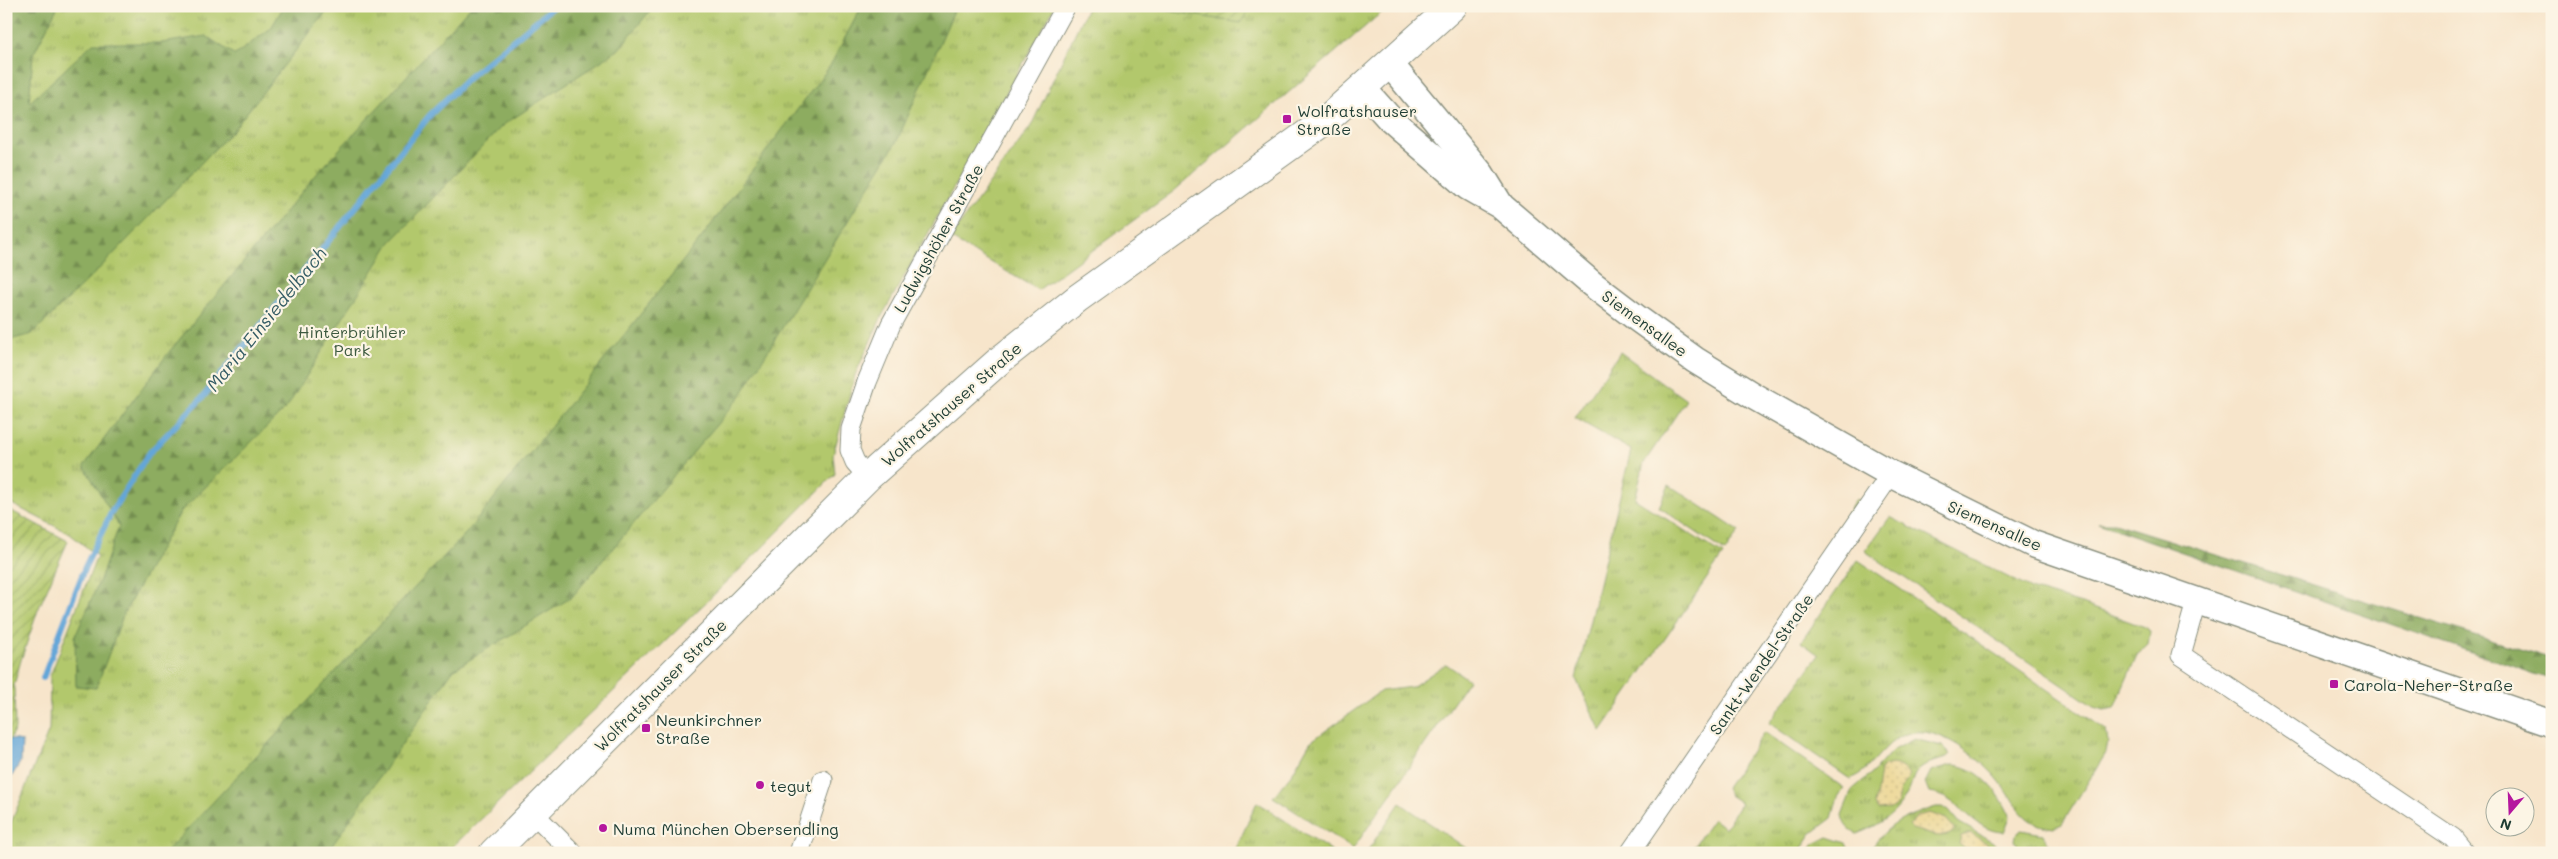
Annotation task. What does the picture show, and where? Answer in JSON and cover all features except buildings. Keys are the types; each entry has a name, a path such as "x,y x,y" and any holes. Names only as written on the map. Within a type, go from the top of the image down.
{"main road":[{"name":"Wolfratshauser Straße","path":"493,853 868,478 1000,360 1056,314 1325,121 1454,6"},
{"name":"Siemensallee","path":"1390,64 1481,174 1501,206"},
{"name":"Siemensallee","path":"1363,88 1390,119 1468,187 1501,206 1592,284 1696,360 1787,416 1891,474 2034,544 2196,602 2552,724"}],"street":[{"name":"Ludwigshöher Straße","path":"868,478 850,450 851,429 867,382 891,324 1066,6"},
{"name":"Sankt-Wendel-Straße","path":"1630,853 1891,474"},
{"path":"2196,602 2181,655 2453,838 2465,853"},
{"path":"799,853 822,780"},
{"path":"533,813 573,853"}],"green space":[{"name":"Hinterbrühler Park","path":"6,6 1055,6 882,316 855,375 833,455 835,474 757,553 446,853 6,853 6,835 49,730 50,676 97,556 70,534 6,501"},
{"path":"6,6 58,6 33,55 29,103 93,43 162,43 206,36 235,55 271,28 284,6 331,6 233,130 98,270 32,334 6,341"},
{"path":"471,6 654,6 618,50 503,125 390,243 287,407 181,511 124,613 96,688 76,686 75,637 101,577 119,526 84,466 169,352 315,176"},
{"path":"862,6 956,6 897,141 739,398 572,597 453,670 327,853 165,853 468,531 702,237 830,66"},
{"path":"1088,6 1139,6 1241,22 1251,6 1389,6 1174,191 1038,290 950,238 1031,126"},
{"path":"1139,6 1251,6 1241,23"},
{"path":"1620,352 1686,400 1644,463 1635,499 1723,555 1601,731 1576,679 1631,450 1575,418"},
{"path":"1669,485 1739,531 1725,552 1659,507"},
{"path":"1856,499 1861,502 1843,534 1837,530"},
{"path":"6,508 68,541 38,610 21,660 14,685 15,729 6,747"},
{"path":"1890,517 2031,589 2085,605 2150,631 2148,645 2137,655 2114,708 2104,710 2095,707 1865,551"},
{"path":"2098,523 2114,523 2552,659 2552,680"},
{"path":"1858,560 2106,730 2108,742 2106,753 2062,824 2053,828 2031,821 2022,813 1992,773 1971,754 1958,745 1931,733 1918,732 1906,734 1898,738 1858,775 1850,779 1769,723 1819,655 1801,642"},
{"path":"1446,664 1469,680 1353,849 1273,797 1293,772 1310,742 1381,691 1412,687"},
{"path":"1764,732 1844,788 1838,797 1832,818 1811,834 1799,853 1689,853 1713,819 1725,828 1741,803 1729,795 1726,788"},
{"path":"1914,739 1942,746 1950,754 1943,759 1922,766 1917,771 1904,799 1887,818 1857,834 1851,831 1845,824 1842,815 1852,790 1873,772 1893,750"},
{"path":"1951,765 1961,766 1979,775 1994,790 2010,817 2004,832 1993,831 1984,827 1949,800 1940,795 1929,793 1925,783 1931,771"},
{"path":"1257,802 1334,853 1234,853"},
{"path":"1400,803 1473,853 1366,853"},
{"path":"1936,807 1942,807 1949,811 1958,822 1993,842 2005,853 1869,853 1882,835 1898,822"},
{"path":"2021,830 2043,834 2049,847 2047,853 2021,853 2015,840 2016,835"},
{"path":"1828,837 1846,843 1850,853 1808,853 1814,844"}],"sand":[{"path":"1892,764 1902,768 1909,776 1901,788 1898,803 1890,809 1878,810 1875,805 1880,770 1884,766"},
{"path":"1930,813 1946,819 1955,829 1951,833 1941,836 1912,829 1909,826 1917,816"},
{"path":"1971,833 1987,844 1984,853 1968,851 1959,844 1961,836"}],"water":[{"path":"10,739 22,741 21,761 6,786 6,747"}],"waterway":[{"name":"Maria Einsiedelbach","path":"43,678 85,567 112,511 150,452 203,397 430,115 469,77 554,6"}],"place":[{"name":"Wolfratshauser Straße","path":"1287,119"},
{"name":"Carola-Neher-Straße","path":"2334,684"},
{"name":"Neunkirchner Straße","path":"646,728"},
{"name":"tegut","path":"760,785"},
{"name":"Numa München Obersendling","path":"603,828"}]}
